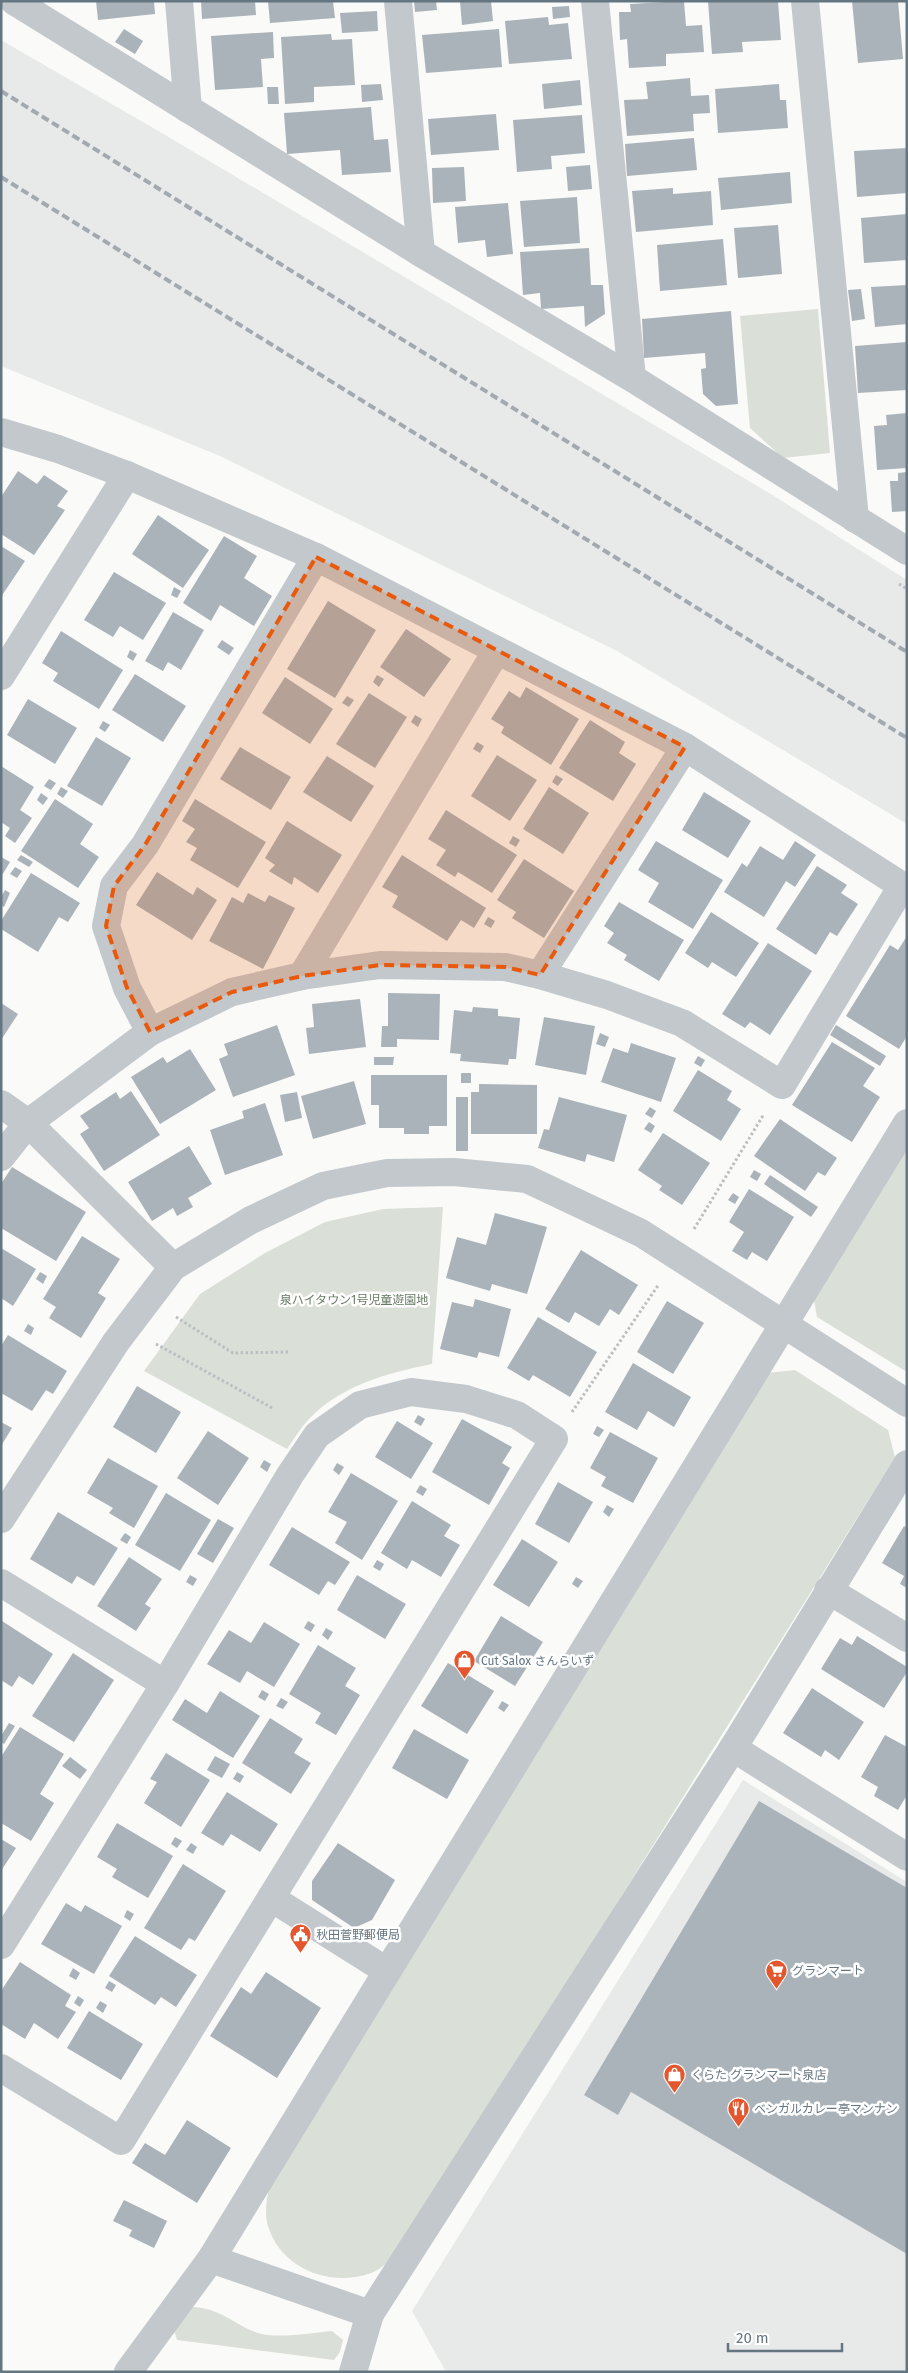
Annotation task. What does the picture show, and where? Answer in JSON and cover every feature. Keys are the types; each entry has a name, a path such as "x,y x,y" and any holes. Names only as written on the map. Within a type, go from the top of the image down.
{"street":[{"path":"14,1 421,253 632,378 907,551"},
{"path":"179,1 188,109"},
{"path":"398,1 421,253"},
{"path":"595,1 632,378"},
{"path":"805,1 855,519"},
{"path":"1,432 58,449 126,475 316,557 685,748 904,888 782,1085 682,1023 607,995 540,975 505,968 380,965 302,976 232,992 150,1032 87,1076 28,1123 1,1157"},
{"path":"1,676 126,475"},
{"path":"150,1032 126,988 106,926 114,886 145,845 316,557"},
{"path":"302,976 497,650"},
{"path":"540,975 685,748"},
{"path":"1,1104 28,1123 172,1267"},
{"path":"128,2372 211,2259 907,1124"},
{"path":"1,1519 126,1328 172,1267 251,1220 323,1186 388,1173 454,1172 527,1179 640,1232 907,1403"},
{"path":"1,1945 165,1684 290,1475 317,1435 360,1405 411,1392 466,1399 517,1414 554,1439 121,2141 1,2068"},
{"path":"353,2372 370,2314 733,1748 828,1590 907,1464"},
{"path":"1,1583 165,1684"},
{"path":"828,1590 907,1638"},
{"path":"733,1748 907,1857"},
{"path":"271,1898 387,1971"},
{"path":"211,2259 370,2314"}],"path":[{"path":"148,1299 233,1353 290,1352"},
{"path":"126,1328 274,1410"}],"highlighted area":[{"path":"316,557 685,747 540,975 505,967 380,965 302,976 232,992 150,1032 127,988 106,926 114,886 145,845"}],"shaded area":[{"path":"1,40 167,136 774,496 907,580 907,824 617,651 220,456 1,366"},
{"path":"743,1780 907,1882 907,2372 446,2372 412,2311"}],"green space":[{"path":"818,309 830,453 783,458 750,428 740,316"},
{"path":"907,1149 907,1372 817,1317 814,1300"},
{"name":"泉ハイタウン1号児童遊園地","path":"443,1207 432,1364 382,1376 336,1397 310,1418 287,1449 144,1371 200,1294 265,1253 325,1222 383,1209"},
{"path":"795,1370 888,1430 895,1457 397,2256 374,2272 356,2277 324,2276 296,2264 284,2254 268,2226 266,2206 272,2173 767,1373"},
{"path":"193,2307 203,2308 220,2314 265,2335 294,2335 332,2331 343,2340 340,2352 334,2360 177,2340 174,2330"}],"building":[{"path":"96,1 154,1 155,14 98,20"},
{"path":"201,1 255,1 256,15 202,19"},
{"path":"268,1 333,1 335,18 270,23"},
{"path":"414,1 436,1 437,10 415,12"},
{"path":"460,1 491,1 493,21 462,25"},
{"path":"684,1 686,26 702,25 704,52 666,54 666,66 629,68 627,39 620,40 619,12 631,12 630,4"},
{"path":"708,1 778,1 781,40 742,42 743,52 712,54"},
{"path":"852,1 898,1 903,59 858,63"},
{"path":"569,6 570,17 553,19 552,7"},
{"path":"377,11 378,31 342,33 340,13"},
{"path":"548,17 549,25 568,23 572,59 509,64 505,21"},
{"path":"124,29 143,41 135,54 115,42"},
{"path":"499,29 502,67 426,73 422,35"},
{"path":"273,32 274,58 261,59 263,87 215,90 211,36"},
{"path":"331,34 332,40 352,39 355,85 314,87 314,102 285,104 281,37"},
{"path":"690,78 691,96 709,95 710,113 693,114 694,131 627,136 624,100 648,99 646,82"},
{"path":"580,80 582,105 544,109 542,84"},
{"path":"381,84 383,100 362,102 361,85"},
{"path":"779,84 780,100 786,100 788,128 718,133 715,89"},
{"path":"267,87 278,87 279,104 268,104"},
{"path":"371,107 374,140 388,139 391,172 342,175 340,150 287,154 284,113"},
{"path":"496,114 499,150 431,155 428,119"},
{"path":"582,115 585,153 551,156 552,169 517,172 513,120"},
{"path":"694,138 697,170 627,176 625,144"},
{"path":"907,148 907,193 857,197 854,151"},
{"path":"590,165 592,189 568,191 566,167"},
{"path":"464,167 466,201 433,203 432,168"},
{"path":"790,172 792,203 721,210 718,178"},
{"path":"673,188 673,194 711,191 713,225 636,232 632,191"},
{"path":"577,197 580,243 524,247 520,201"},
{"path":"508,203 513,254 487,257 485,240 458,243 455,207"},
{"path":"907,214 907,260 864,263 861,218"},
{"path":"778,225 782,274 738,278 734,228"},
{"path":"723,239 727,285 660,291 657,245"},
{"path":"589,248 591,285 603,285 605,314 585,327 584,306 541,309 540,293 523,295 520,252"},
{"path":"907,285 907,324 875,327 871,287"},
{"path":"861,289 865,319 852,321 848,290"},
{"path":"731,311 738,404 716,406 703,394 701,369 706,368 705,353 644,358 642,319"},
{"path":"907,342 907,390 858,393 855,346"},
{"path":"907,413 907,468 877,470 874,426 887,425 886,415"},
{"path":"18,471 37,484 44,475 68,491 57,506 65,510 34,555 1,534 1,497"},
{"path":"907,472 907,511 892,512 890,481 898,481 898,473"},
{"path":"158,515 209,550 183,588 132,554"},
{"path":"224,536 257,556 244,578 272,596 254,626 220,605 211,621 183,603"},
{"path":"1,546 25,561 1,597"},
{"path":"114,572 166,603 143,640 120,626 113,637 84,620"},
{"path":"174,587 181,591 177,598 171,595"},
{"path":"328,601 376,630 335,698 287,669"},
{"path":"173,612 204,630 181,670 168,662 163,671 145,661"},
{"path":"406,629 451,659 424,697 380,667"},
{"path":"61,631 123,670 99,709 53,681 58,673 42,663"},
{"path":"222,640 234,648 229,655 217,647"},
{"path":"130,650 137,654 133,661 127,657"},
{"path":"135,674 186,706 163,742 112,710"},
{"path":"377,675 384,679 379,687 373,682"},
{"path":"285,677 333,709 310,744 262,713"},
{"path":"526,687 579,719 551,765 501,733 504,727 491,719 509,691 520,698"},
{"path":"369,693 407,717 375,768 336,744"},
{"path":"347,696 354,700 349,707 342,703"},
{"path":"28,699 77,728 55,764 7,735"},
{"path":"415,715 422,719 418,727 411,722"},
{"path":"590,720 625,742 619,753 636,764 613,801 559,768"},
{"path":"103,721 110,725 105,732 99,728"},
{"path":"96,737 131,758 102,806 67,786"},
{"path":"477,742 484,746 480,753 473,749"},
{"path":"240,747 291,777 271,810 220,779"},
{"path":"497,755 537,780 510,821 471,796"},
{"path":"327,756 374,786 351,822 303,792"},
{"path":"1,766 34,787 20,810 32,818 15,843 5,836 10,828 1,822"},
{"path":"556,775 563,779 558,786 552,782"},
{"path":"49,779 56,783 51,790 44,786"},
{"path":"61,787 68,791 63,798 57,794"},
{"path":"549,787 589,813 563,854 523,829"},
{"path":"704,792 751,821 728,858 682,830"},
{"path":"41,793 48,798 43,805 37,800"},
{"path":"55,799 93,824 80,844 99,857 78,888 21,851"},
{"path":"195,799 266,842 238,888 190,860 197,848 186,842 195,829 182,821"},
{"path":"446,810 517,855 492,893 458,872 455,877 436,865 446,850 428,839"},
{"path":"287,821 342,855 318,893 294,877 292,885 269,871 275,865 265,858"},
{"path":"513,836 520,840 516,847 509,843"},
{"path":"656,841 723,880 693,929 648,902 659,883 638,870"},
{"path":"795,841 816,855 795,887 786,881 764,917 724,892 742,863 747,867 760,846 783,860"},
{"path":"21,855 33,862 29,867 17,860"},
{"path":"402,855 486,908 474,928 461,920 447,941 392,907 398,896 382,887"},
{"path":"1,857 10,862 1,877"},
{"path":"524,859 574,891 544,938 512,918 516,912 497,900"},
{"path":"817,866 847,885 841,893 858,904 837,936 830,932 816,955 776,929"},
{"path":"15,867 22,871 17,878 10,874"},
{"path":"157,872 193,895 197,887 217,900 192,940 136,905"},
{"path":"31,873 80,903 68,922 59,917 38,952 1,929 1,921"},
{"path":"5,890 10,893 4,907 1,905 1,897"},
{"path":"248,893 265,902 269,895 295,908 263,969 209,941 232,897 243,903"},
{"path":"619,902 684,940 659,981 624,960 627,955 607,943 614,933 604,926"},
{"path":"711,912 759,943 736,977 712,962 708,968 685,953"},
{"path":"488,917 495,921 491,928 484,924"},
{"path":"907,936 907,1036 899,1049 846,1016 890,945 898,950"},
{"path":"768,943 812,971 770,1035 750,1022 745,1028 722,1014"},
{"path":"388,993 440,994 439,1040 397,1039 397,1047 381,1047 382,1026 388,1026"},
{"path":"360,999 366,1047 309,1054 306,1028 314,1027 312,1004"},
{"path":"1,1003 18,1014 1,1040"},
{"path":"473,1007 498,1009 498,1016 520,1018 516,1059 509,1059 508,1065 460,1061 461,1054 450,1053 454,1010 472,1012"},
{"path":"544,1017 595,1026 586,1075 535,1065"},
{"path":"277,1025 295,1075 233,1097 219,1059 228,1055 224,1044"},
{"path":"836,1025 886,1056 880,1066 830,1035"},
{"path":"600,1033 609,1037 605,1047 596,1044"},
{"path":"832,1042 875,1068 863,1086 880,1097 852,1142 792,1105"},
{"path":"631,1043 676,1058 661,1102 601,1082 613,1048 628,1053"},
{"path":"190,1049 216,1090 160,1124 131,1077 163,1057 167,1063"},
{"path":"698,1056 705,1060 701,1067 694,1063"},
{"path":"374,1057 394,1057 393,1065 374,1065"},
{"path":"698,1070 732,1091 727,1100 741,1109 721,1141 673,1111"},
{"path":"461,1073 471,1073 471,1083 461,1083"},
{"path":"371,1075 447,1075 447,1126 429,1126 429,1134 404,1134 404,1128 379,1128 379,1105 371,1105"},
{"path":"354,1081 366,1124 313,1139 301,1096"},
{"path":"479,1084 537,1085 537,1134 471,1134 471,1092 479,1092"},
{"path":"131,1091 160,1135 104,1171 80,1134 89,1128 80,1116 116,1092 120,1099"},
{"path":"297,1092 302,1118 285,1122 280,1095"},
{"path":"456,1097 468,1097 468,1151 456,1151"},
{"path":"559,1097 627,1115 614,1162 587,1154 585,1162 538,1148 544,1129 549,1130"},
{"path":"265,1103 283,1155 225,1175 210,1130 244,1118 242,1111"},
{"path":"650,1107 656,1111 652,1118 645,1114"},
{"path":"780,1119 837,1158 825,1176 818,1172 805,1191 754,1156"},
{"path":"649,1122 655,1126 651,1133 644,1129"},
{"path":"663,1133 710,1163 682,1205 659,1190 662,1186 638,1170"},
{"path":"189,1146 212,1184 188,1198 193,1207 177,1216 173,1208 152,1221 128,1182"},
{"path":"12,1167 86,1212 56,1261 1,1228 1,1184"},
{"path":"754,1170 761,1174 757,1181 750,1177"},
{"path":"770,1175 818,1207 811,1217 764,1184"},
{"path":"749,1189 794,1217 767,1261 752,1252 747,1260 732,1251 744,1232 729,1222"},
{"path":"733,1193 739,1197 735,1204 728,1200"},
{"path":"495,1213 547,1227 527,1294 492,1284 490,1291 446,1278 457,1237 486,1245"},
{"path":"82,1236 120,1259 98,1293 106,1298 81,1338 49,1318 56,1307 43,1299"},
{"path":"1,1248 36,1269 13,1306 1,1298"},
{"path":"581,1250 638,1285 619,1315 610,1309 599,1326 575,1312 569,1323 545,1309"},
{"path":"40,1272 47,1276 43,1284 36,1279"},
{"path":"475,1299 511,1309 499,1357 479,1352 477,1358 440,1349 452,1302 473,1307"},
{"path":"667,1301 704,1323 673,1374 637,1352"},
{"path":"538,1317 597,1352 570,1397 533,1375 529,1381 507,1368"},
{"path":"28,1324 34,1328 31,1335 24,1331"},
{"path":"8,1335 67,1371 53,1394 46,1390 32,1411 1,1393 1,1346"},
{"path":"633,1363 691,1397 674,1427 648,1411 637,1430 605,1412"},
{"path":"137,1386 181,1412 156,1453 113,1427"},
{"path":"418,1415 425,1419 421,1426 414,1422"},
{"path":"462,1419 512,1447 502,1463 510,1468 489,1505 432,1472"},
{"path":"397,1421 433,1443 411,1479 375,1457"},
{"path":"1,1422 12,1428 1,1446"},
{"path":"597,1426 604,1430 599,1437 593,1434"},
{"path":"208,1431 249,1458 218,1505 177,1478"},
{"path":"610,1432 658,1458 633,1503 601,1486 606,1477 590,1468"},
{"path":"108,1458 158,1486 134,1528 109,1513 113,1508 87,1493"},
{"path":"264,1460 271,1464 267,1472 260,1467"},
{"path":"337,1463 344,1467 339,1475 333,1470"},
{"path":"351,1473 398,1501 362,1560 335,1543 347,1522 328,1512"},
{"path":"558,1482 593,1502 569,1543 535,1524"},
{"path":"420,1485 427,1489 423,1496 416,1492"},
{"path":"166,1493 211,1520 180,1571 135,1545"},
{"path":"412,1501 451,1525 444,1536 460,1545 441,1577 412,1560 407,1569 381,1553"},
{"path":"607,1505 614,1509 609,1517 603,1512"},
{"path":"58,1512 118,1548 94,1586 77,1576 72,1584 30,1559"},
{"path":"218,1519 234,1528 213,1563 197,1554"},
{"path":"904,1526 907,1528 907,1588 900,1584 904,1576 882,1563"},
{"path":"292,1527 350,1562 335,1585 328,1581 319,1595 269,1565"},
{"path":"125,1533 131,1537 127,1544 120,1540"},
{"path":"522,1539 558,1562 529,1607 493,1585"},
{"path":"129,1557 162,1579 145,1604 151,1608 136,1631 97,1606"},
{"path":"377,1560 384,1564 380,1571 373,1567"},
{"path":"190,1575 197,1579 193,1586 186,1582"},
{"path":"357,1575 406,1604 385,1639 337,1610"},
{"path":"576,1577 583,1581 578,1588 572,1584"},
{"path":"501,1616 543,1642 515,1686 474,1661"},
{"path":"2,1621 53,1654 33,1685 19,1676 12,1687 1,1680"},
{"path":"308,1621 315,1625 311,1632 304,1628"},
{"path":"264,1622 300,1644 274,1687 247,1671 240,1683 207,1664 229,1630 251,1643"},
{"path":"326,1628 333,1632 328,1640 322,1635"},
{"path":"857,1636 907,1667 907,1672 884,1708 821,1669 840,1638 852,1645"},
{"path":"318,1645 356,1668 345,1686 360,1695 336,1735 315,1723 321,1713 289,1694"},
{"path":"73,1653 114,1680 74,1742 32,1716"},
{"path":"448,1663 494,1691 467,1734 421,1706"},
{"path":"812,1688 864,1722 839,1760 825,1750 821,1757 783,1733"},
{"path":"262,1690 269,1694 265,1701 258,1697"},
{"path":"220,1691 260,1716 233,1758 172,1720 185,1699 207,1713"},
{"path":"281,1698 288,1702 283,1709 276,1706"},
{"path":"502,1701 509,1705 504,1712 498,1708"},
{"path":"270,1718 303,1739 294,1753 311,1763 291,1794 242,1763"},
{"path":"9,1723 15,1726 4,1744 1,1742 1,1736"},
{"path":"20,1727 64,1754 40,1794 54,1803 31,1841 1,1823 1,1757"},
{"path":"414,1729 469,1760 447,1799 392,1768"},
{"path":"885,1735 907,1747 907,1795 898,1810 874,1796 878,1787 861,1777"},
{"path":"166,1753 210,1780 181,1827 144,1803 157,1782 150,1779"},
{"path":"215,1756 230,1764 222,1778 207,1770"},
{"path":"70,1757 87,1770 80,1779 62,1766"},
{"path":"237,1772 244,1776 240,1783 233,1779"},
{"path":"227,1792 278,1824 260,1852 231,1834 223,1846 201,1833"},
{"name":"グランマート","path":"759,1801 907,1888 907,2254 631,2092 618,2115 584,2095"},
{"path":"117,1823 173,1856 148,1898 112,1877 117,1869 97,1857"},
{"path":"175,1837 182,1841 177,1848 171,1844"},
{"path":"1,1839 16,1848 1,1871"},
{"path":"191,1843 197,1847 193,1854 186,1850"},
{"path":"338,1843 395,1880 372,1920 354,1928 312,1900 312,1881"},
{"path":"183,1864 226,1891 195,1941 189,1938 181,1950 144,1928"},
{"path":"66,1903 81,1912 85,1905 122,1926 94,1974 41,1944"},
{"path":"127,1910 134,1914 130,1921 124,1917"},
{"path":"135,1936 197,1975 176,2007 161,1997 155,2005 109,1976"},
{"path":"20,1962 71,1995 65,2006 76,2012 58,2039 34,2023 25,2039 1,2024 1,1991"},
{"path":"73,1968 80,1973 76,1980 69,1976"},
{"path":"266,1972 321,2008 277,2078 210,2036 241,1987 251,1994"},
{"path":"109,1981 116,1985 112,1992 105,1988"},
{"path":"78,1996 84,2000 80,2007 74,2003"},
{"path":"100,2001 107,2005 103,2013 96,2008"},
{"path":"89,2011 143,2044 121,2080 67,2048"},
{"path":"187,2120 231,2148 197,2203 132,2163 145,2143 165,2155"},
{"path":"124,2200 167,2221 154,2248 129,2236 132,2230 113,2221"}],"railway":[{"path":"1,91 907,652"},
{"path":"1,177 907,738"}],"place":[{"name":"Cut Salox さんらいず","path":"465,1680"},
{"name":"秋田菅野郵便局","path":"300,1954"},
{"name":"グランマート","path":"776,1990"},
{"name":"くらた グランマート泉店","path":"675,2094"},
{"name":"ベンガルカレー亭マンナン","path":"738,2128"}]}
